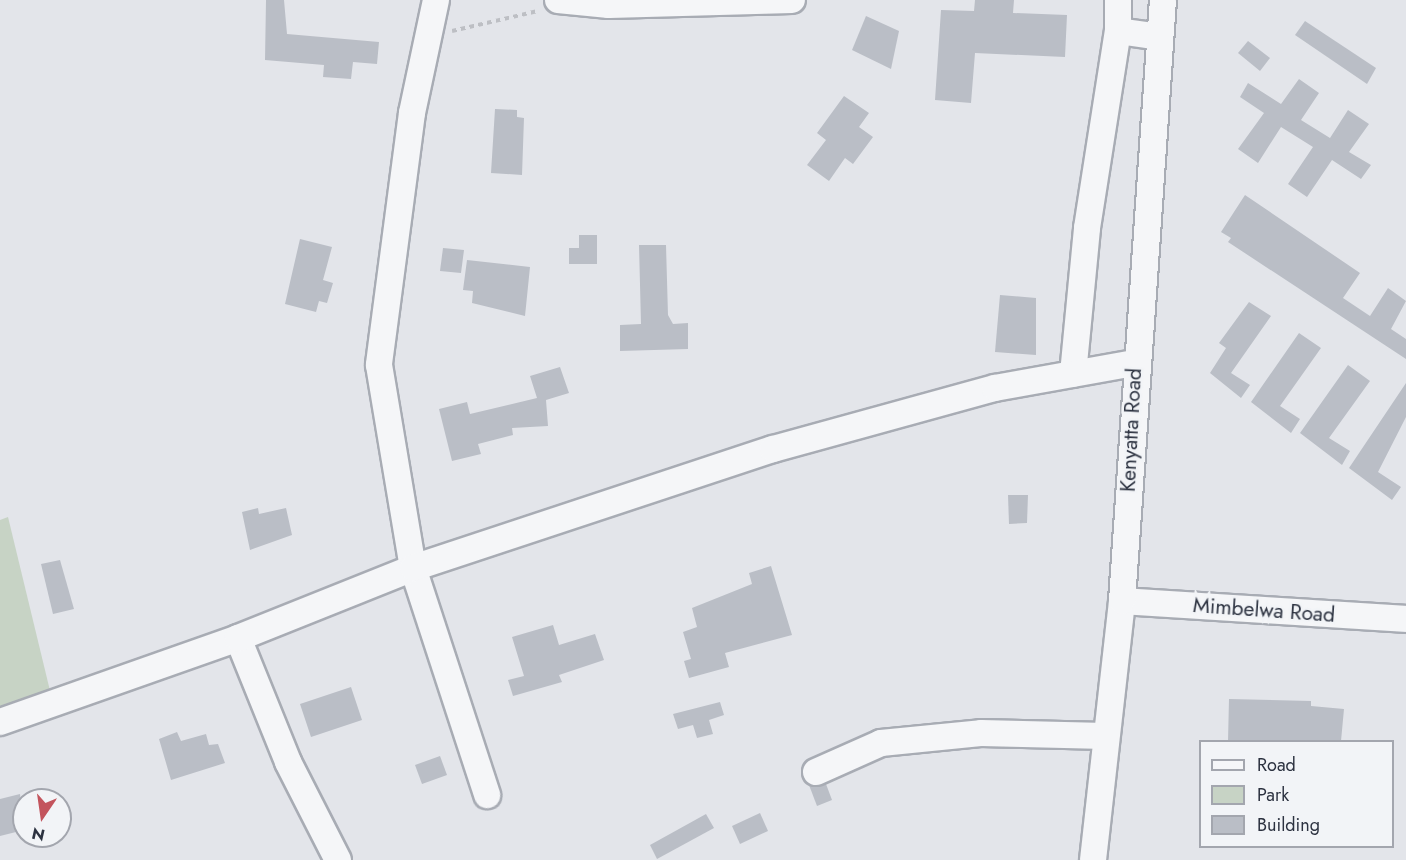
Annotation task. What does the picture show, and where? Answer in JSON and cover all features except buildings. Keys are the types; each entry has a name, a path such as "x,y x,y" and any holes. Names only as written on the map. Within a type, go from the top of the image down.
{"street":[{"path":"436,0 412,113 379,365 414,568 487,795"},
{"path":"562,2 792,0"},
{"path":"1073,374 1087,228 1118,31 1118,0"},
{"name":"Kenyatta Road","path":"1093,860 1122,601 1134,363 1163,0"},
{"path":"1118,31 1160,37"},
{"path":"0,722 238,638 414,568 773,449 995,388 1134,363"},
{"name":"Mimbelwa Road","path":"1122,601 1406,619"},
{"path":"238,638 288,762 338,860"},
{"path":"816,772 881,743 981,733 1106,736"}],"path":[{"path":"442,39 451,31 562,2"}],"green space":[{"path":"8,517 52,699 0,717 0,520"}]}
